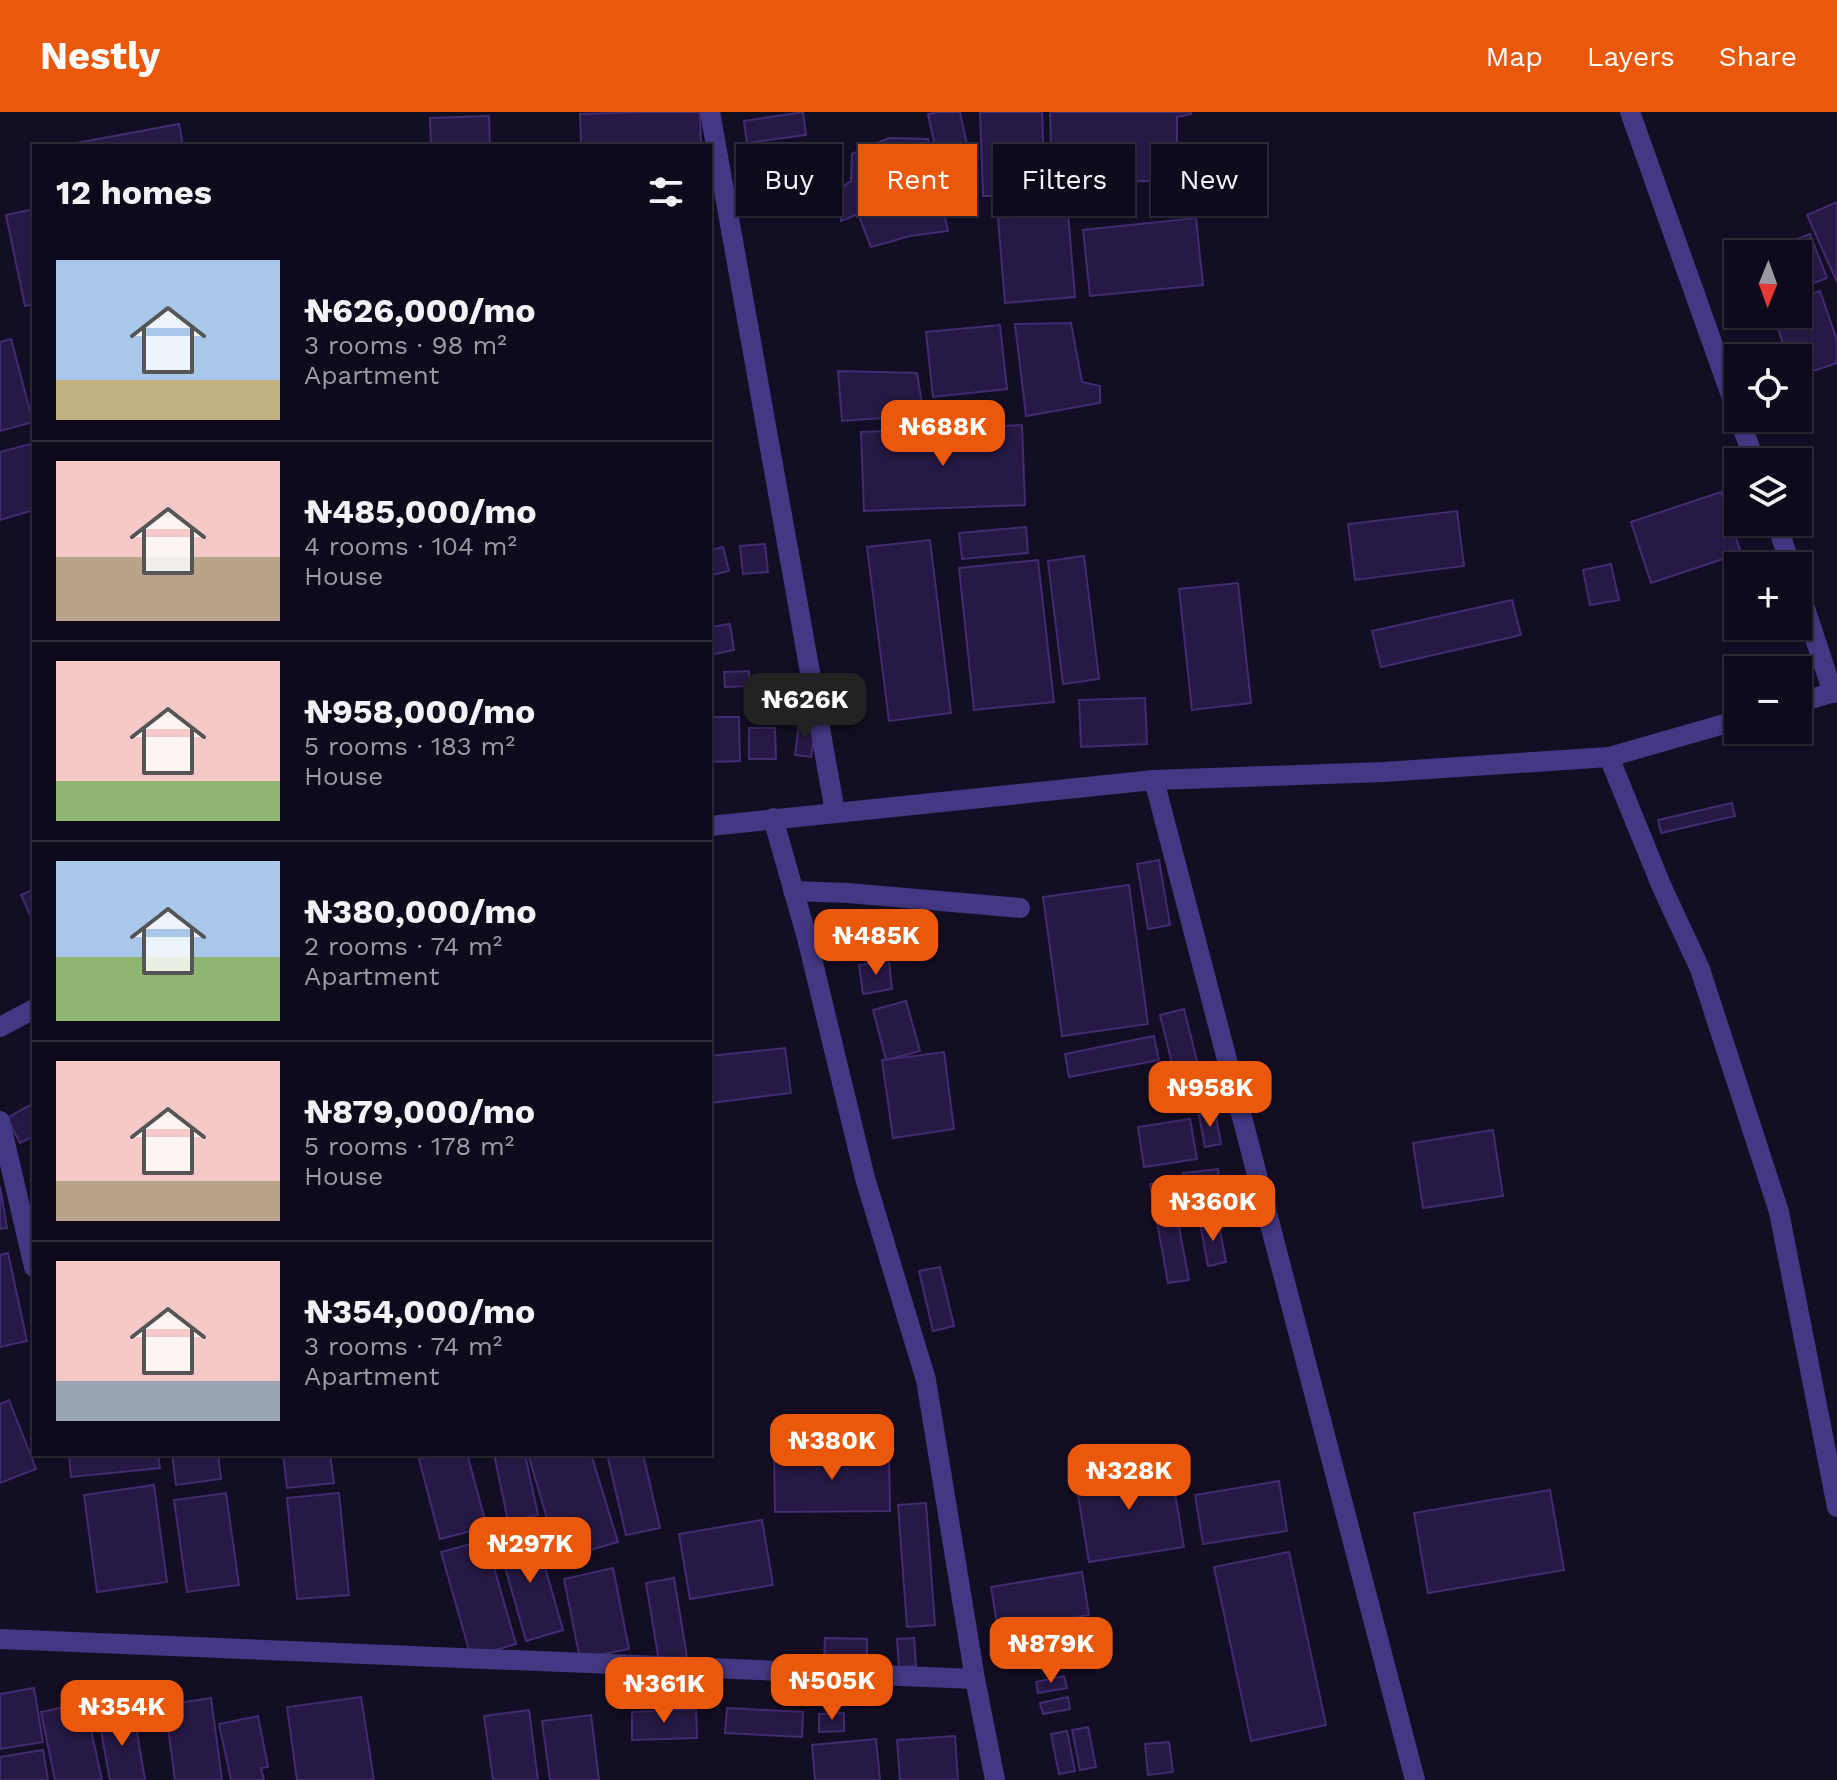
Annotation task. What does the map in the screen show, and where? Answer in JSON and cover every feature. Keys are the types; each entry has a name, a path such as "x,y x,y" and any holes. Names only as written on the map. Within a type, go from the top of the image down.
{"street":[{"path":"710,112 835,812"},
{"path":"1630,112 1724,377"},
{"path":"1812,627 1835,692 1812,699"},
{"path":"712,826 1154,780 1383,772 1609,757 1724,724"},
{"path":"1609,757 1661,885 1700,969 1779,1212 1837,1507"},
{"path":"1154,780 1415,1780"},
{"path":"773,818 807,938 865,1178 926,1380 975,1679 995,1780"},
{"path":"793,891 1020,908"},
{"path":"0,1027 32,1010"},
{"path":"0,1121 32,1258"},
{"path":"0,1639 975,1679"}],"building":[{"path":"700,112 701,144 581,144 580,114"},
{"path":"803,112 806,135 747,143 744,121"},
{"path":"960,112 967,144 934,144 928,114"},
{"path":"980,112 1042,112 1043,144 993,144 993,196 983,196"},
{"path":"1050,112 1191,112 1177,117 1177,144 1151,144 1151,181 1135,181 1135,144 1051,144"},
{"path":"489,116 490,144 431,144 430,118"},
{"path":"179,124 183,144 71,144"},
{"path":"889,138 928,139 929,144 875,144"},
{"path":"858,151 858,214 841,221 842,187 851,181 852,154"},
{"path":"1837,202 1837,282 1807,215"},
{"path":"32,209 32,304 25,306 6,215"},
{"path":"859,216 945,216 948,231 910,236 871,247"},
{"path":"1068,216 1075,297 1005,303 998,218"},
{"path":"1196,218 1203,285 1090,296 1083,230"},
{"path":"1810,234 1827,278 1812,284 1812,240 1794,240"},
{"path":"1820,291 1837,340 1837,363 1812,371 1812,344 1783,344 1778,328 1812,328 1812,294"},
{"path":"1071,323 1082,382 1100,386 1100,403 1026,416 1015,324"},
{"path":"1000,325 1007,389 933,397 926,332"},
{"path":"11,339 32,422 0,431 0,342"},
{"path":"838,371 917,373 924,415 842,421"},
{"path":"1022,425 1025,505 864,511 861,432"},
{"path":"32,444 32,511 0,520 0,452"},
{"path":"1721,492 1724,536 1735,536 1741,552 1724,552 1724,559 1651,583 1631,522"},
{"path":"1457,511 1464,566 1355,580 1348,524"},
{"path":"1026,527 1028,553 962,559 959,533"},
{"path":"930,540 951,713 889,721 867,547"},
{"path":"765,544 768,572 743,574 740,546"},
{"path":"723,547 729,571 712,575 712,550"},
{"path":"1084,556 1099,679 1063,684 1048,561"},
{"path":"1038,560 1054,702 974,710 959,568"},
{"path":"1611,564 1619,600 1590,605 1583,570"},
{"path":"1238,583 1251,703 1192,710 1179,589"},
{"path":"1512,600 1521,635 1381,667 1372,631"},
{"path":"730,624 734,650 712,655 712,627"},
{"path":"749,671 750,686 725,687 724,672"},
{"path":"1145,698 1147,744 1081,747 1079,700"},
{"path":"712,717 739,717 740,761 712,762"},
{"path":"799,725 816,727 811,757 795,755"},
{"path":"749,728 775,728 776,759 749,759"},
{"path":"1732,803 1735,816 1661,833 1658,820"},
{"path":"1159,860 1170,925 1148,929 1137,864"},
{"path":"1129,885 1148,1024 1062,1036 1043,897"},
{"path":"32,890 32,917 31,917 21,895"},
{"path":"889,961 892,989 863,994 859,965"},
{"path":"906,1001 920,1051 886,1060 873,1010"},
{"path":"1184,1009 1203,1085 1179,1091 1160,1015"},
{"path":"1154,1036 1159,1060 1069,1077 1065,1054"},
{"path":"785,1048 791,1093 712,1103 712,1056"},
{"path":"944,1052 954,1129 893,1138 882,1060"},
{"path":"32,1104 32,1137 20,1143 7,1118"},
{"path":"1215,1111 1221,1144 1205,1147 1199,1115"},
{"path":"1190,1119 1197,1159 1144,1167 1138,1127"},
{"path":"1493,1130 1503,1196 1423,1208 1413,1143"},
{"path":"1218,1169 1222,1200 1187,1205 1183,1173"},
{"path":"1170,1180 1189,1280 1168,1283 1150,1184"},
{"path":"0,1186 7,1228 0,1229"},
{"path":"1218,1220 1226,1262 1208,1266 1200,1224"},
{"path":"8,1253 27,1341 0,1347 0,1255"},
{"path":"940,1267 954,1326 933,1331 919,1271"},
{"path":"9,1400 36,1469 0,1483 0,1404"},
{"path":"889,1452 890,1511 775,1512 774,1453"},
{"path":"69,1456 158,1456 160,1468 71,1477"},
{"path":"172,1456 218,1456 221,1479 176,1485"},
{"path":"283,1456 330,1456 334,1483 287,1488"},
{"path":"468,1456 487,1527 440,1539 419,1459"},
{"path":"494,1456 525,1456 538,1515 508,1521"},
{"path":"529,1456 592,1456 618,1542 559,1559"},
{"path":"607,1456 643,1456 660,1528 626,1535"},
{"path":"1170,1463 1184,1547 1089,1562 1075,1477"},
{"path":"1279,1481 1287,1531 1203,1544 1195,1495"},
{"path":"154,1485 167,1582 97,1592 84,1495"},
{"path":"1550,1490 1564,1570 1428,1593 1414,1513"},
{"path":"226,1493 239,1585 187,1592 174,1500"},
{"path":"339,1493 349,1595 297,1599 287,1498"},
{"path":"926,1503 935,1625 907,1627 898,1505"},
{"path":"762,1520 773,1585 690,1599 679,1534"},
{"path":"534,1529 563,1630 526,1641 497,1539"},
{"path":"486,1540 516,1644 471,1657 441,1552"},
{"path":"1289,1552 1326,1725 1251,1741 1214,1567"},
{"path":"613,1568 629,1649 580,1659 564,1579"},
{"path":"1082,1572 1089,1615 998,1630 991,1587"},
{"path":"674,1578 687,1657 659,1661 646,1583"},
{"path":"1095,1620 1099,1640 1022,1656 1018,1635"},
{"path":"825,1638 867,1639 867,1664 824,1664"},
{"path":"914,1638 916,1666 899,1667 897,1639"},
{"path":"1011,1638 1015,1656 998,1660 994,1642"},
{"path":"1064,1676 1067,1688 1038,1693 1036,1682"},
{"path":"34,1688 43,1742 0,1749 0,1694"},
{"path":"361,1697 374,1780 297,1780 287,1707"},
{"path":"1068,1697 1070,1709 1043,1714 1040,1703"},
{"path":"211,1698 222,1780 175,1780 165,1705"},
{"path":"85,1703 102,1780 55,1780 41,1712"},
{"path":"727,1708 803,1712 802,1737 725,1733"},
{"path":"696,1709 697,1738 632,1740 632,1712"},
{"path":"529,1710 538,1780 493,1780 484,1716"},
{"path":"844,1713 844,1731 819,1732 819,1714"},
{"path":"134,1714 145,1780 110,1780 99,1720"},
{"path":"591,1715 599,1780 550,1780 542,1721"},
{"path":"258,1716 268,1767 261,1768 264,1780 231,1780 219,1724"},
{"path":"1088,1727 1096,1767 1080,1770 1072,1730"},
{"path":"1067,1731 1075,1771 1059,1774 1051,1734"},
{"path":"955,1736 958,1780 900,1780 897,1740"},
{"path":"876,1739 880,1780 815,1780 812,1745"},
{"path":"1169,1742 1173,1772 1148,1775 1145,1744"},
{"path":"43,1750 48,1780 0,1780 0,1757"}]}
